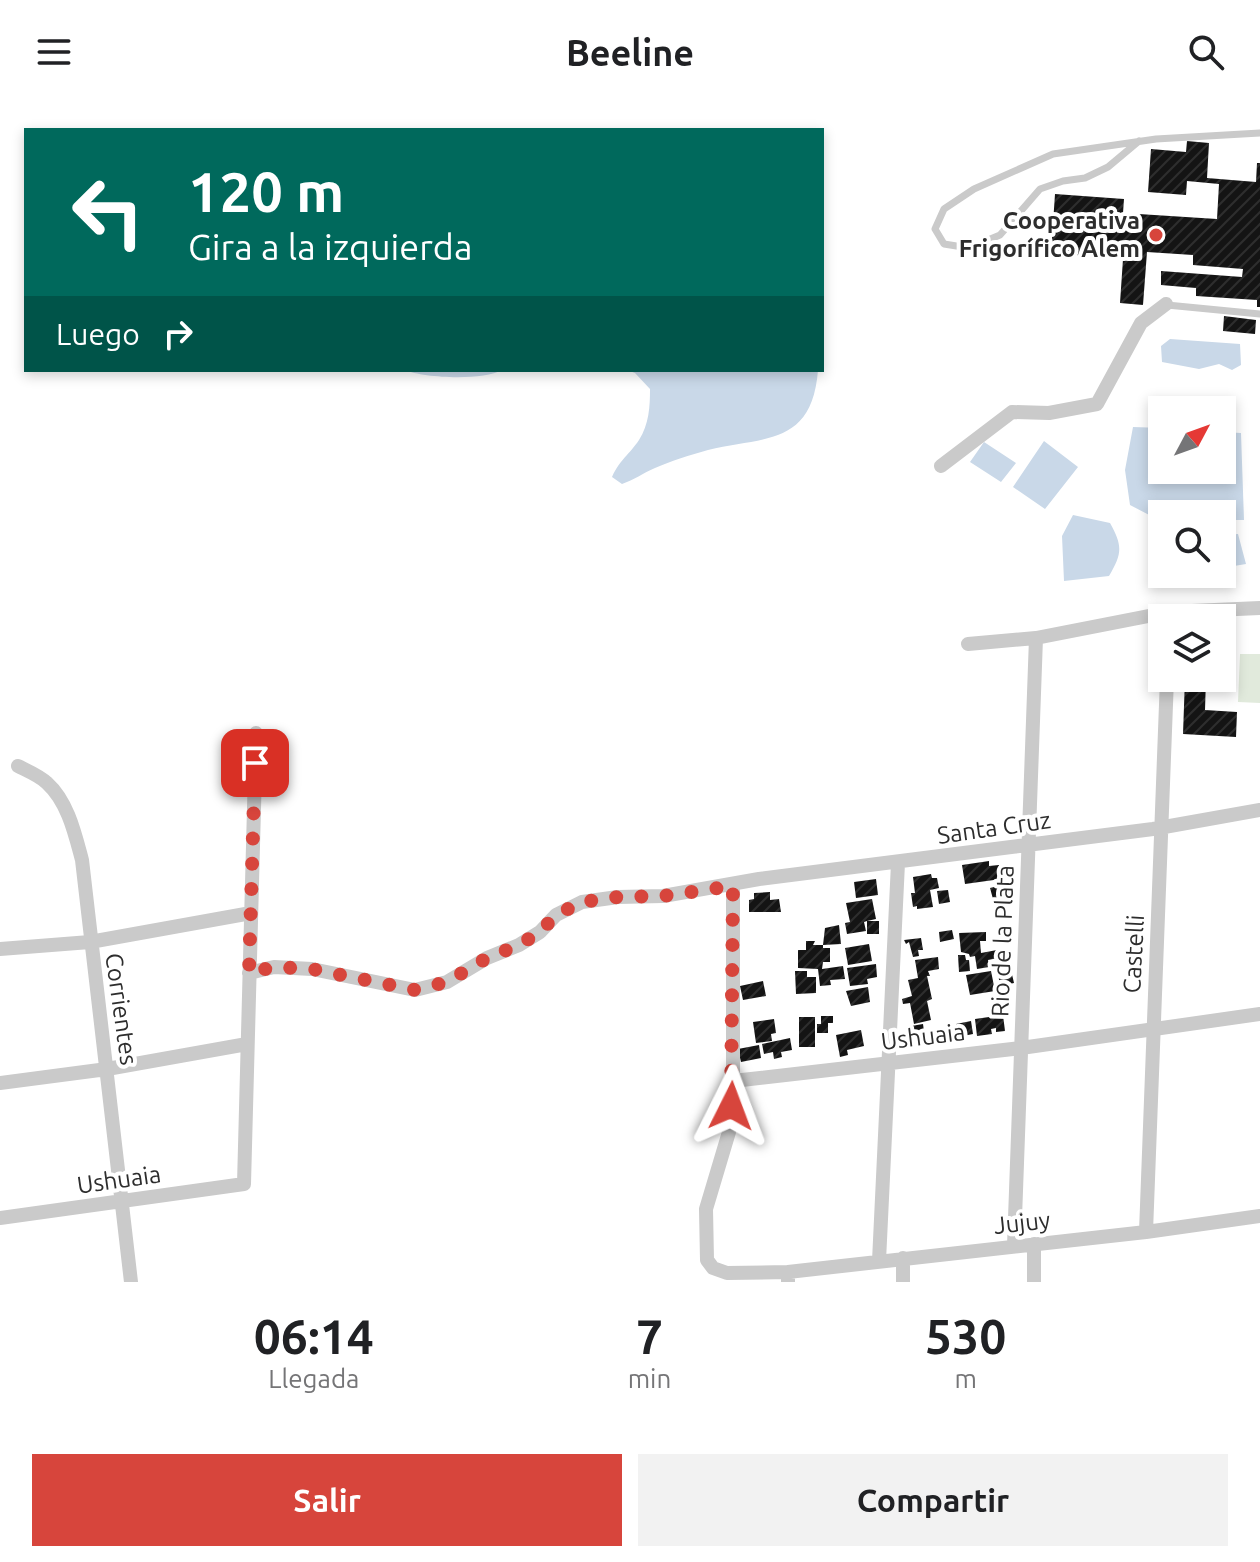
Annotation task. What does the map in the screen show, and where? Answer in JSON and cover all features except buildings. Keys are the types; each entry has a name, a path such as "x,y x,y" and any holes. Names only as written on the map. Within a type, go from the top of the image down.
{"street":[{"path":"941,466 1012,412 1049,413 1097,404 1141,323 1166,304"},
{"path":"1236,610 1260,608"},
{"path":"968,644 1036,638 1148,619"},
{"name":"Rio de la Plata","path":"1014,1246 1036,638"},
{"name":"Castelli","path":"1146,1232 1166,692"},
{"path":"0,1083 107,1069 247,1044 256,733"},
{"name":"Corrientes","path":"18,766 46,781 60,799 75,833 82,860 131,1282"},
{"name":"Santa Cruz","path":"249,973 274,967 312,969 415,990 447,982 487,958 519,945 540,932 556,915 582,902 663,896 759,879 1161,827 1260,810"},
{"path":"879,1261 898,863"},
{"path":"733,886 733,1081"},
{"path":"0,949 90,942 251,913"},
{"name":"Ushuaia","path":"733,1081 1021,1048 1260,1014"},
{"name":"Ushuaia","path":"0,1218 244,1184 247,1044"},
{"name":"Jujuy","path":"733,1081 729,1132 706,1209 707,1260 713,1268 727,1273 788,1277 879,1261 1146,1232 1260,1216"},
{"path":"1034,1244 1034,1282"},
{"path":"903,1258 903,1282"}],"lane":[{"path":"1139,141 1108,167 1085,178 1040,189 1000,235 969,248 944,244 935,229 944,209 974,189 1042,159 1071,150 1139,141 1260,133"},
{"path":"1166,304 1260,314"}],"shaded area":[{"path":"1240,654 1260,654 1260,703 1238,702"}],"water":[{"path":"1170,339 1240,344 1241,365 1232,370 1219,364 1199,369 1162,362 1161,346"},
{"path":"411,372 496,372 453,377"},
{"path":"632,372 818,372 814,395 806,413 781,434 688,456 622,484 612,477 642,434 650,402 650,389"},
{"path":"1133,427 1148,428 1148,484 1236,484 1236,433 1241,433 1244,520 1236,520 1236,500 1148,500 1148,514 1130,505 1125,470"},
{"path":"1044,441 1078,467 1045,509 1013,487"},
{"path":"984,442 1016,463 1001,482 970,462"},
{"path":"1073,515 1110,523 1119,550 1109,576 1064,581 1062,536"},
{"path":"1236,534 1246,564 1236,566"}],"place":[{"name":"Cooperativa Frigorífico Alem","path":"1156,235"}],"route":[{"path":"255,763 249,973 274,967 312,969 415,990 447,982 487,958 519,945 540,932 556,915 582,902 663,896 733,886 731,1106"}]}
